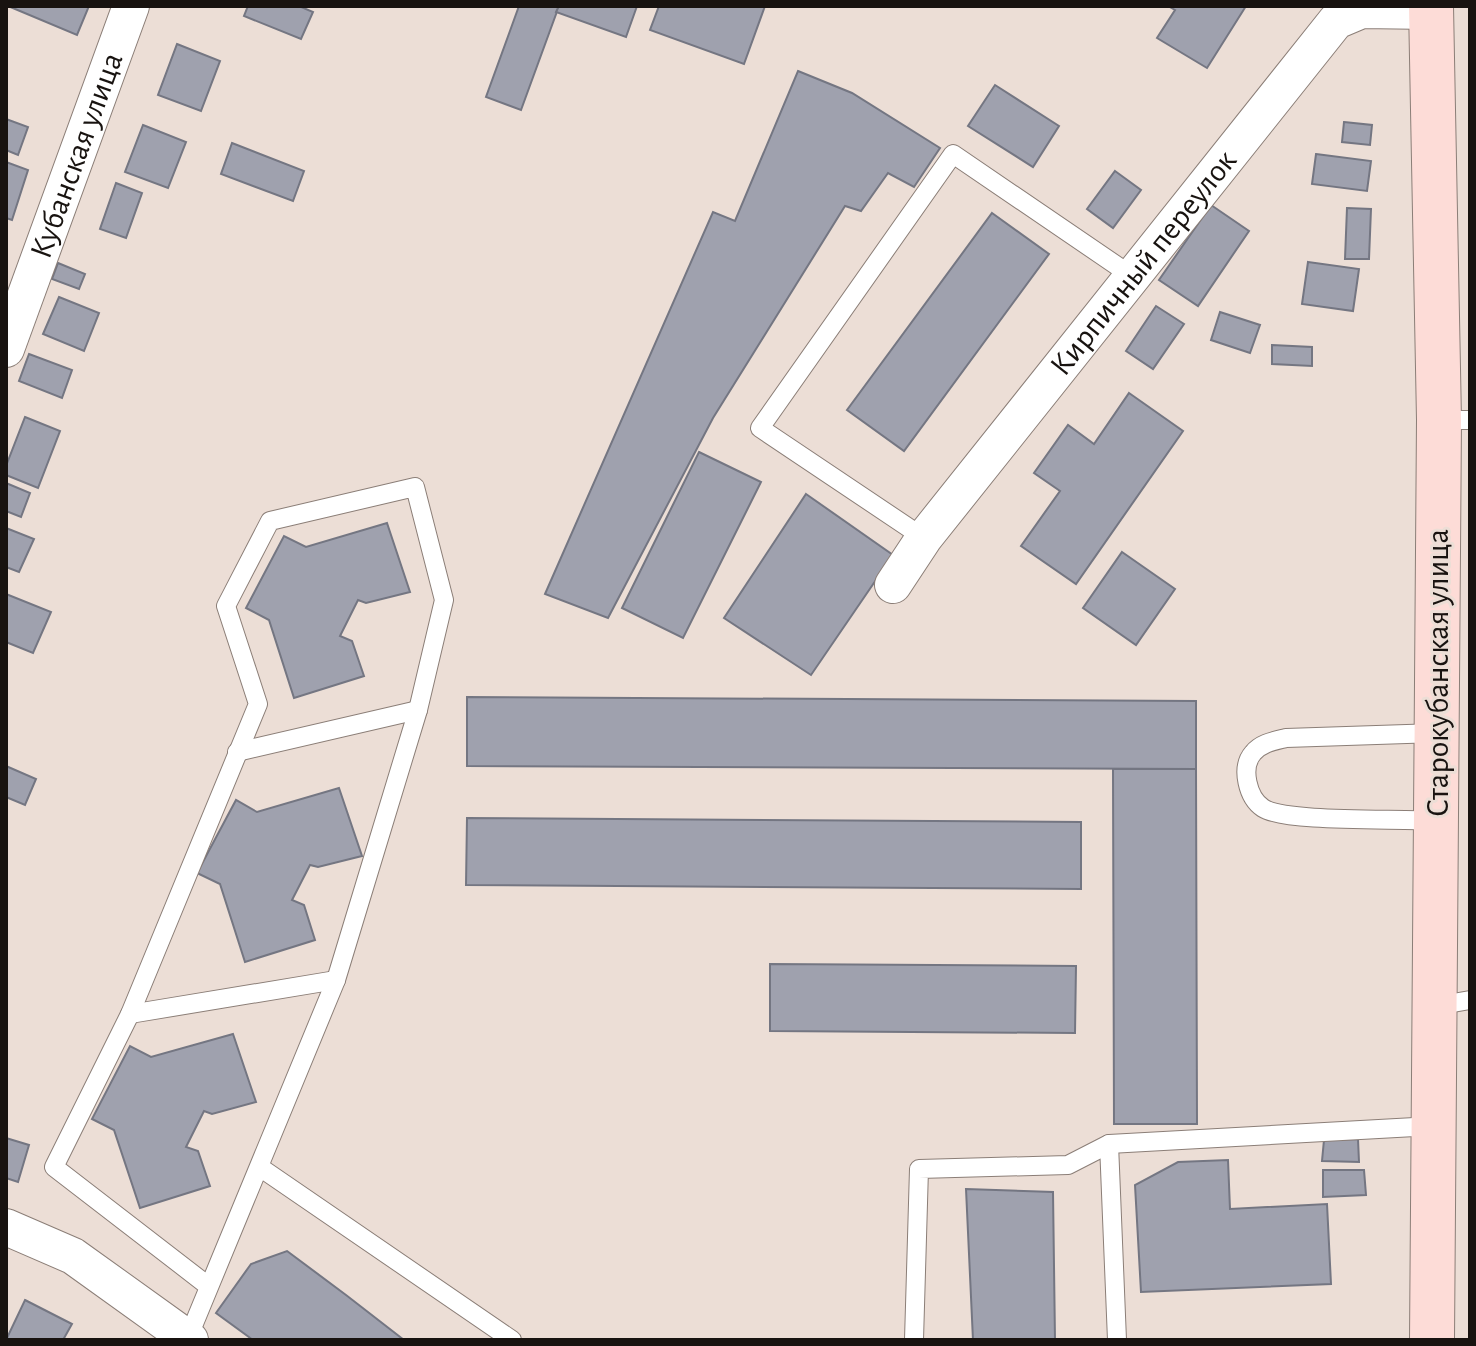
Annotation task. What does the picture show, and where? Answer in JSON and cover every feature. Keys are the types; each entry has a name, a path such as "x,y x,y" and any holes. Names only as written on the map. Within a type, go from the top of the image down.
{"street":[{"name":"Кубанская улица","path":"6,349 131,6"},
{"name":"Кирпичный переулок","path":"893,585 924,538 1336,21 1362,10 1431,8"},
{"name":"Старокубанская улица","path":"1431,8 1455,420 1437,733 1437,822 1453,1003 1433,1126 1432,1340"},
{"path":"6,1227 73,1256 189,1339"}],"lane":[{"path":"924,538 760,428 953,154 1132,276"},
{"path":"189,1339 207,1285 261,1168 336,980 418,710 444,600 415,487 270,521 226,606 258,704 130,1014 54,1167 207,1285"},
{"path":"237,752 418,710"},
{"path":"1437,733 1286,738 1263,744 1250,756 1247,777 1251,797 1265,810 1296,817 1396,817 1437,822"},
{"path":"130,1014 336,980"},
{"path":"914,1340 919,1169 1068,1165 1109,1144 1433,1126"},
{"path":"1109,1144 1117,1340"},
{"path":"261,1168 512,1340"}],"building":[{"path":"8,6 89,6 77,35"},
{"path":"248,6 299,6 313,12 301,39 244,16"},
{"path":"519,6 559,6 521,110 486,97"},
{"path":"559,6 637,6 626,37 556,12"},
{"path":"659,6 765,6 744,64 650,30"},
{"path":"1168,6 1246,6 1207,68 1157,38 1175,10"},
{"path":"177,44 220,61 201,111 158,95"},
{"path":"798,71 852,93 940,148 914,187 888,173 861,211 845,206 713,418 608,618 545,594 713,212 735,221"},
{"path":"995,85 1059,126 1033,167 968,126"},
{"path":"6,119 28,127 18,155 6,150"},
{"path":"1344,122 1372,125 1370,145 1342,142"},
{"path":"143,125 186,142 168,188 125,172"},
{"path":"232,143 304,171 293,201 221,174"},
{"path":"1316,154 1371,161 1367,191 1312,184"},
{"path":"6,162 28,170 12,220 6,218"},
{"path":"1115,171 1141,190 1113,228 1087,209"},
{"path":"116,183 142,193 126,238 100,229"},
{"path":"1211,205 1249,231 1198,306 1159,280"},
{"path":"1347,208 1371,209 1369,259 1345,259"},
{"path":"992,213 1049,254 904,451 847,410"},
{"path":"1308,262 1359,269 1353,311 1302,304"},
{"path":"58,263 85,274 79,289 52,279"},
{"path":"59,297 99,313 84,351 43,334"},
{"path":"1156,306 1184,324 1153,369 1126,351"},
{"path":"1220,312 1260,325 1250,353 1211,340"},
{"path":"1272,345 1312,347 1312,366 1272,364"},
{"path":"29,354 72,370 62,398 19,381"},
{"path":"1129,393 1183,431 1076,584 1021,546 1060,491 1034,473 1068,425 1094,444"},
{"path":"25,417 60,431 38,488 6,475 6,466"},
{"path":"699,452 761,482 683,638 622,608"},
{"path":"6,483 30,493 21,517 6,511"},
{"path":"806,494 893,555 811,675 724,618"},
{"path":"387,523 410,592 366,603 358,600 340,636 352,641 364,676 294,698 269,620 246,608 284,536 306,547"},
{"path":"6,528 34,539 19,572 6,567"},
{"path":"1122,552 1175,589 1136,645 1083,608"},
{"path":"6,594 51,612 33,653 6,642"},
{"path":"467,697 1196,701 1196,769 467,766"},
{"path":"6,766 36,779 25,805 6,797"},
{"path":"1113,769 1196,769 1197,1124 1114,1124"},
{"path":"339,788 362,856 318,867 310,865 292,900 304,905 315,940 245,962 220,884 197,873 236,800 257,812"},
{"path":"467,818 1081,822 1081,889 466,885"},
{"path":"770,964 1076,966 1075,1033 770,1031"},
{"path":"233,1034 256,1102 212,1114 204,1111 186,1147 198,1151 210,1186 140,1208 114,1130 92,1119 130,1046 151,1057"},
{"path":"6,1138 29,1145 18,1182 6,1178"},
{"path":"1358,1139 1359,1162 1322,1161 1324,1140"},
{"path":"1228,1160 1230,1209 1327,1204 1331,1284 1141,1292 1135,1185 1178,1162"},
{"path":"1323,1170 1364,1170 1366,1195 1323,1197"},
{"path":"966,1189 1053,1192 1055,1340 973,1340"},
{"path":"287,1251 404,1340 253,1340 216,1313 251,1264"},
{"path":"25,1300 72,1324 63,1340 6,1340"}]}
